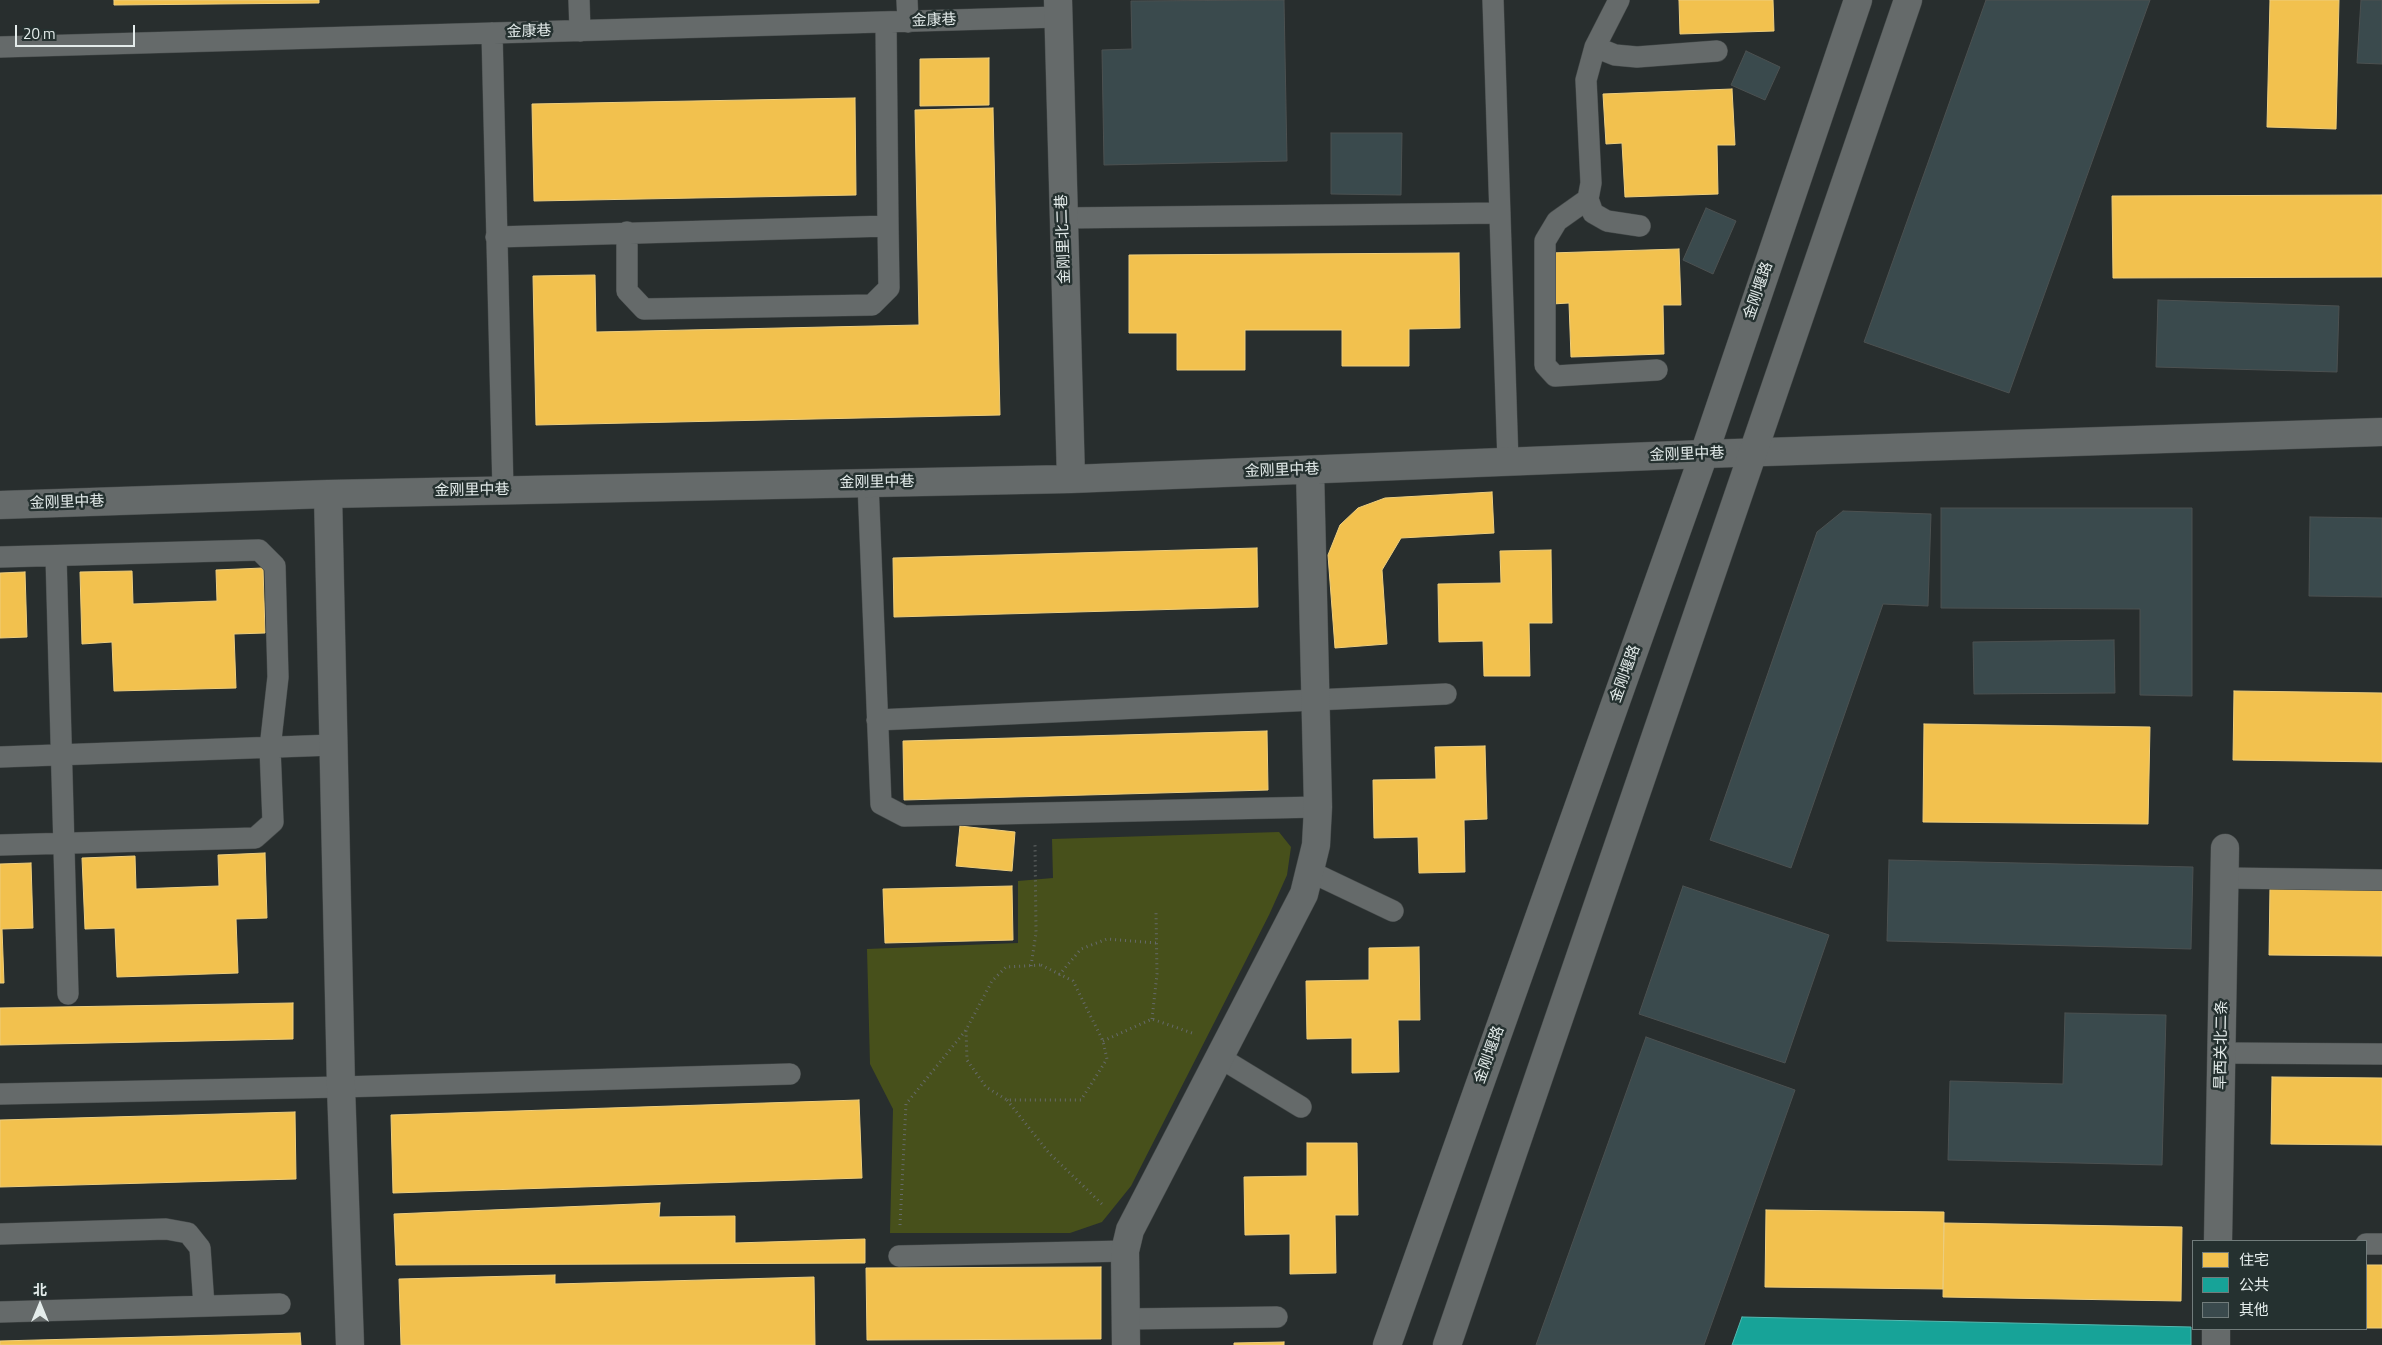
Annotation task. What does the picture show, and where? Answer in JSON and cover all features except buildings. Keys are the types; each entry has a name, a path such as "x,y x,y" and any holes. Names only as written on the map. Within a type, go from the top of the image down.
{"street":[{"name":"金刚堰路","path":"1387,1345 1704,454 1858,0"},
{"path":"1447,1345 1908,0"},
{"name":"金刚里北二巷","path":"1058,9 1071,479"},
{"name":"金刚里中巷","path":"0,505 328,494 1071,479 1704,454 2381,432"},
{"path":"1126,1332 1128,1241 1222,1051 1304,894 1316,845 1318,807 1310,470"},
{"path":"328,494 341,1087 350,1345"},
{"name":"旱西关北二条","path":"2218,1240 2225,848"},
{"path":"2216,1330 2216,1345"}],"lane":[{"path":"580,0 580,31"},
{"path":"907,0 908,22"},
{"path":"1494,0 1508,462"},
{"path":"1619,0 1596,47 1586,80 1591,184 1588,200 1593,214 1607,222 1640,226"},
{"name":"金康巷","path":"0,47 908,22 1058,9"},
{"path":"627,232 627,291 644,309 872,305 889,288 886,22"},
{"path":"492,33 503,490"},
{"path":"1596,47 1615,55 1637,57 1716,51"},
{"path":"1588,200 1557,221 1545,242 1545,365 1555,376 1657,370"},
{"path":"1064,218 1500,213"},
{"path":"496,237 888,226"},
{"path":"868,483 881,804 904,816 1318,807"},
{"path":"0,557 259,550 275,566 278,677 270,748 273,822 255,838 0,845"},
{"path":"56,556 68,994"},
{"path":"878,720 1446,694"},
{"path":"0,757 334,745"},
{"path":"1309,870 1393,911"},
{"path":"2225,878 2382,880"},
{"path":"1222,1051 1301,1107"},
{"path":"2222,1053 2382,1054"},
{"path":"0,1094 341,1087 790,1074"},
{"path":"0,1234 166,1229 188,1233 200,1248 204,1306"},
{"path":"899,1256 1128,1241"},
{"path":"2367,1244 2382,1244"},
{"path":"0,1312 280,1304"},
{"path":"1126,1332 1277,1317"}],"path":[{"path":"1031,966 1036,932 1034,813"},
{"path":"1152,1019 1157,974 1156,912"},
{"path":"1059,975 1080,948 1108,939 1156,943"},
{"path":"899,1256 906,1104 966,1030 992,981 1006,966 1041,965 1073,981 1103,1041 1107,1059 1081,1100 1007,1100"},
{"path":"1103,1041 1152,1019 1222,1051"},
{"path":"966,1030 967,1060 986,1087 1007,1100 1049,1153 1128,1241"}],"green space":[{"path":"1279,832 1291,847 1287,875 1269,915 1131,1186 1102,1222 1070,1233 890,1233 893,1109 870,1064 867,949 1018,943 1018,881 1053,878 1052,839"}]}
